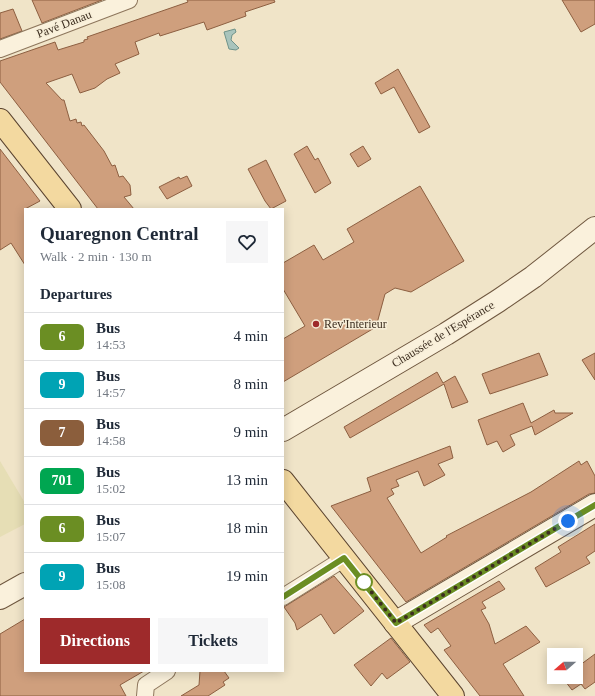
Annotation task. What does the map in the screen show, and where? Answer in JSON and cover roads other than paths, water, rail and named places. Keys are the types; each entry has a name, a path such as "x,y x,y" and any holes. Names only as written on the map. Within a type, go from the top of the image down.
{"main road":[{"path":"0,120 69,208"},
{"name":"Chaussée de l'Espérance","path":"284,429 446,334 533,277 595,228"},
{"path":"284,482 453,696"},
{"path":"396,623 595,505"},
{"path":"0,598 24,585"}],"street":[{"name":"Pavé Danau","path":"0,49 129,0"},
{"path":"284,596 344,558"},
{"path":"145,696 146,684 165,672"}],"water":[{"path":"235,29 236,32 232,35 231,40 239,48 236,50 229,49 224,32"}],"place":[{"name":"Rev'Interieur","path":"316,324"}]}
